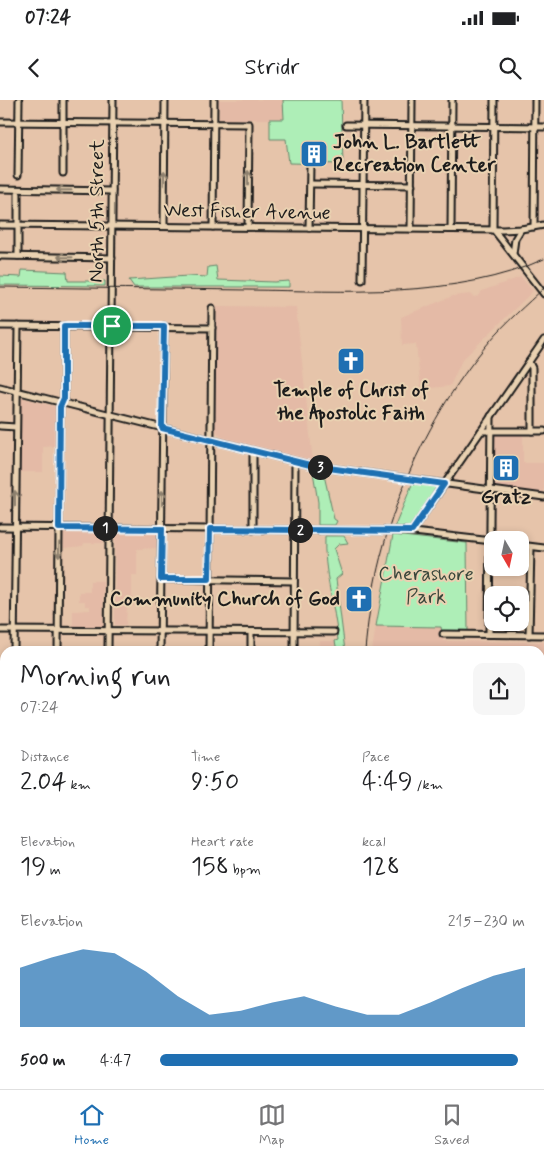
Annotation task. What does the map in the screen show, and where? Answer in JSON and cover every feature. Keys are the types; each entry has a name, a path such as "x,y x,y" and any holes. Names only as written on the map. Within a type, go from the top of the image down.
{"street":[{"path":"18,176 19,100"},
{"path":"63,100 63,173"},
{"name":"North 5th Street","path":"108,646 113,100"},
{"path":"164,226 165,100"},
{"path":"213,227 214,100"},
{"path":"362,280 364,100"},
{"path":"411,228 412,100"},
{"path":"450,229 452,100"},
{"path":"494,100 493,230 544,294"},
{"path":"534,227 535,100"},
{"path":"0,122 249,124 248,227"},
{"path":"346,125 544,127"},
{"path":"309,228 310,164"},
{"path":"310,184 412,185"},
{"path":"0,189 112,191"},
{"path":"18,194 18,256"},
{"name":"West Fisher Avenue","path":"0,225 493,230 521,229 544,225"},
{"path":"513,254 515,238 521,229"},
{"path":"0,256 112,258"},
{"path":"208,646 212,308"},
{"path":"0,326 164,326 212,328"},
{"path":"14,646 18,326"},
{"path":"58,646 60,407 62,402 64,326"},
{"path":"160,646 164,326"},
{"path":"412,531 544,340"},
{"path":"529,362 532,368 532,431"},
{"path":"0,387 326,469 544,497"},
{"path":"491,416 492,531"},
{"path":"0,426 16,427"},
{"path":"481,431 544,431"},
{"path":"253,451 253,530"},
{"path":"294,646 295,462"},
{"path":"0,527 412,531 484,540"},
{"path":"529,635 531,546 544,548"},
{"path":"489,634 491,576"},
{"path":"161,579 294,581"},
{"path":"0,630 334,632"},
{"path":"251,633 251,646"},
{"path":"443,634 544,635"}],"shaded area":[{"path":"219,100 283,100 284,119 219,119"},
{"path":"521,277 533,291 462,360 450,386 421,389 416,344 402,345 401,317 453,296 471,294 474,297 479,296 482,291"},
{"path":"217,306 296,307 313,462 223,439 215,430"},
{"path":"19,397 57,407 57,446 43,447 43,472 19,472"},
{"path":"495,435 523,435 523,463 544,463 544,494 494,488"},
{"path":"63,533 103,533 103,543 84,543 83,546 64,548"},
{"path":"115,533 158,533 158,548 137,549 137,575 132,575 134,606 127,606 126,625 115,625"},
{"path":"90,581 103,581 103,626 73,626 73,611 90,610 90,606 85,606 85,601 79,601 79,592 90,592"},
{"path":"376,626 442,627 443,641 544,642 544,646 373,646"},
{"path":"320,641 335,641 336,646 320,646"}],"green space":[{"path":"283,100 341,100 343,164 289,163 286,139 270,139 270,119 284,119"},
{"path":"216,266 218,280 289,281 289,287 134,287 129,280 188,276 207,277 208,267"},
{"path":"22,270 67,272 68,281 105,281 105,286 0,285 0,276 21,277"},
{"path":"313,472 324,475 334,519 337,521 335,525 318,525 318,502"},
{"path":"413,482 437,486 411,528 395,526"},
{"name":"Cherashore Park","path":"393,535 467,543 468,633 442,633 441,627 376,626"},
{"path":"325,536 344,536 348,543 339,544 334,549 342,574 336,579 344,646 336,646 335,641 338,640 327,575"}],"railway":[{"path":"0,287 323,291 399,290 438,287 475,281 510,272 544,259"},
{"path":"366,646 378,568 389,527 421,448 441,410 464,375 490,341 509,320 544,288"}],"place":[{"name":"John L. Bartlett Recreation Center","path":"314,154"},
{"name":"Temple of Christ of the Apostolic Faith","path":"351,361"},
{"name":"Gratz","path":"506,468"},
{"name":"Community Church of God","path":"359,599"}],"route":[{"path":"64,326 112,326 164,326 162,428 314,466 444,484 412,531 210,529 209,579 161,579 162,529 59,528 60,407 64,398 64,326"}]}
